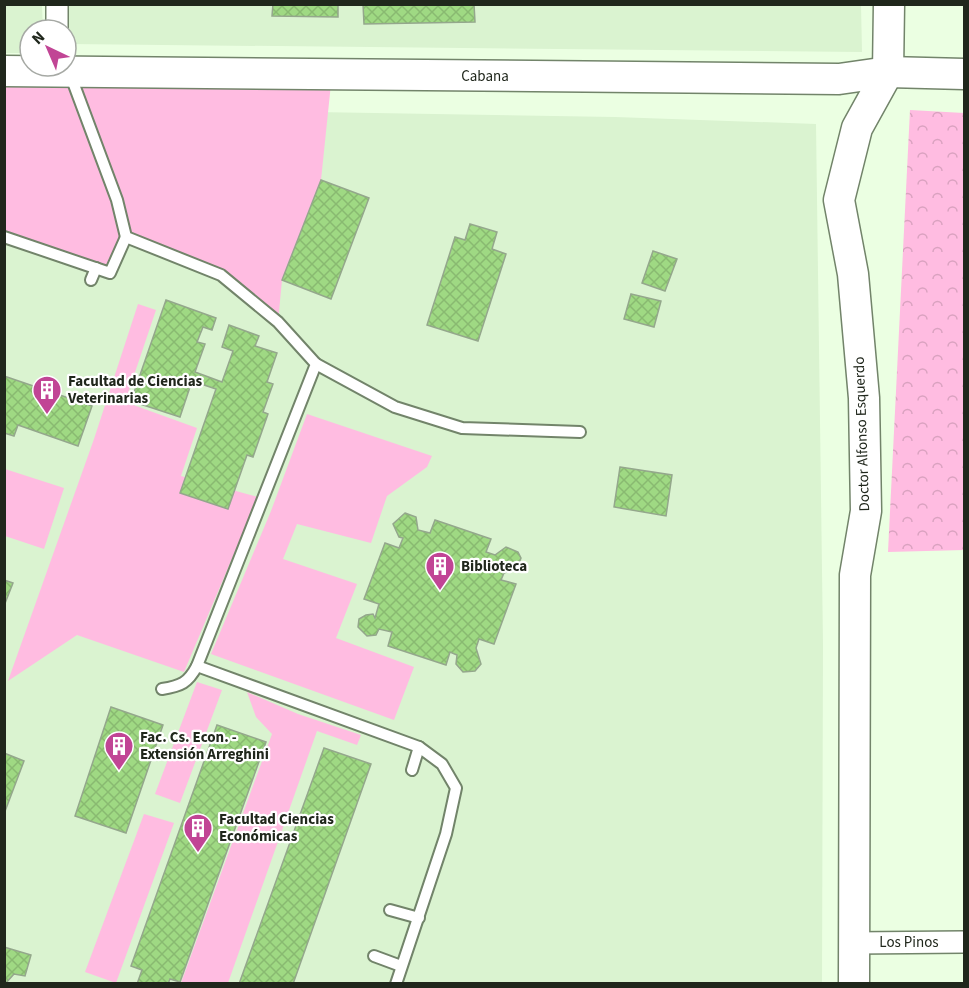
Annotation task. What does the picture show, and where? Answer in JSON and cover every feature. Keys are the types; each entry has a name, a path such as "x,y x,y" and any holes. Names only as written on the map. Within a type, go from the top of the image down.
{"street":[{"name":"Doctor Alfonso Esquerdo","path":"854,984 855,575 866,511 864,409 853,274 838,200 857,128 888,72 889,4"},
{"name":"Cabana","path":"78,69 839,79 888,72 964,74"},
{"name":"Los Pinos","path":"854,943 964,942"}],"lane":[{"path":"4,237 110,273 126,237 117,200 65,78"},
{"path":"126,237 221,275 278,322 316,364 395,407 462,428 580,432"},
{"path":"92,280 96,268"},
{"path":"162,689 180,687 190,680 197,666 316,364"},
{"path":"197,666 419,747 442,764 456,788 446,834 396,984"},
{"path":"412,770 419,747"},
{"path":"390,910 418,918"},
{"path":"374,956 401,966"}],"shaded area":[{"path":"5,4 42,5 43,18 18,18 18,53 5,53"},
{"path":"68,5 861,5 862,52 78,44 78,18 68,18"},
{"path":"5,107 615,117 816,124 823,645 822,983 5,984"}],"green space":[{"path":"5,71 18,71 18,78 78,78 78,72 332,74 321,180 282,280 278,322 221,275 124,237 110,273 5,237"},
{"path":"910,110 964,113 964,550 888,552"},
{"path":"138,304 156,310 125,402 197,428 181,476 258,497 184,672 77,635 8,681 94,439"},
{"path":"307,414 432,456 427,467 387,496 371,543 297,524 283,559 357,584 336,638 414,667 394,720 211,654 271,511"},
{"path":"5,469 64,488 44,549 5,536"},
{"path":"197,682 222,690 180,803 155,794"},
{"path":"247,692 298,714 361,735 357,745 317,731 228,983 181,983 272,734 256,717"},
{"path":"144,814 174,823 116,983 85,972"}],"building":[{"path":"273,4 338,4 338,17 272,16"},
{"path":"363,4 474,4 475,22 364,24"},
{"path":"321,180 369,198 331,299 282,280"},
{"path":"470,224 497,232 492,249 506,254 478,341 427,325 455,237 465,240"},
{"path":"653,251 677,259 665,291 642,283"},
{"path":"631,294 661,301 654,327 624,319"},
{"path":"166,300 216,318 212,330 203,327 197,342 205,344 195,372 222,382 233,351 222,347 229,325 259,336 255,346 277,353 267,382 273,384 263,412 268,414 253,457 247,455 228,509 180,493 216,389 192,381 180,417 131,401"},
{"name":"Facultad de Ciencias Veterinarias","path":"4,376 92,406 78,446 18,425 14,436 4,433"},
{"path":"620,467 672,475 666,516 614,507"},
{"name":"Biblioteca","path":"405,513 416,517 418,530 430,533 435,520 491,539 486,552 495,555 506,547 518,552 521,558 517,568 504,573 501,580 516,584 494,644 479,639 476,648 481,664 475,671 463,672 456,664 457,655 450,652 446,665 388,646 392,632 379,629 376,635 367,636 358,627 359,619 366,615 373,614 375,618 379,604 364,599 385,543 399,548 403,538 399,537 393,524"},
{"path":"4,580 13,583 4,606"},
{"name":"Fac. Cs. Econ. - Extensión Arreghini","path":"111,707 163,725 126,833 75,816"},
{"name":"Facultad Ciencias Económicas","path":"217,725 266,742 180,982 170,979 168,984 137,984 142,970 131,966"},
{"path":"324,748 371,764 293,984 239,984"},
{"path":"4,753 24,761 4,814"},
{"path":"4,947 31,955 25,976 14,974 5,984"}],"place":[{"name":"Facultad de Ciencias Veterinarias","path":"47,416"},
{"name":"Biblioteca","path":"440,592"},
{"name":"Fac. Cs. Econ. - Extensión Arreghini","path":"119,772"},
{"name":"Facultad Ciencias Económicas","path":"198,854"}]}
